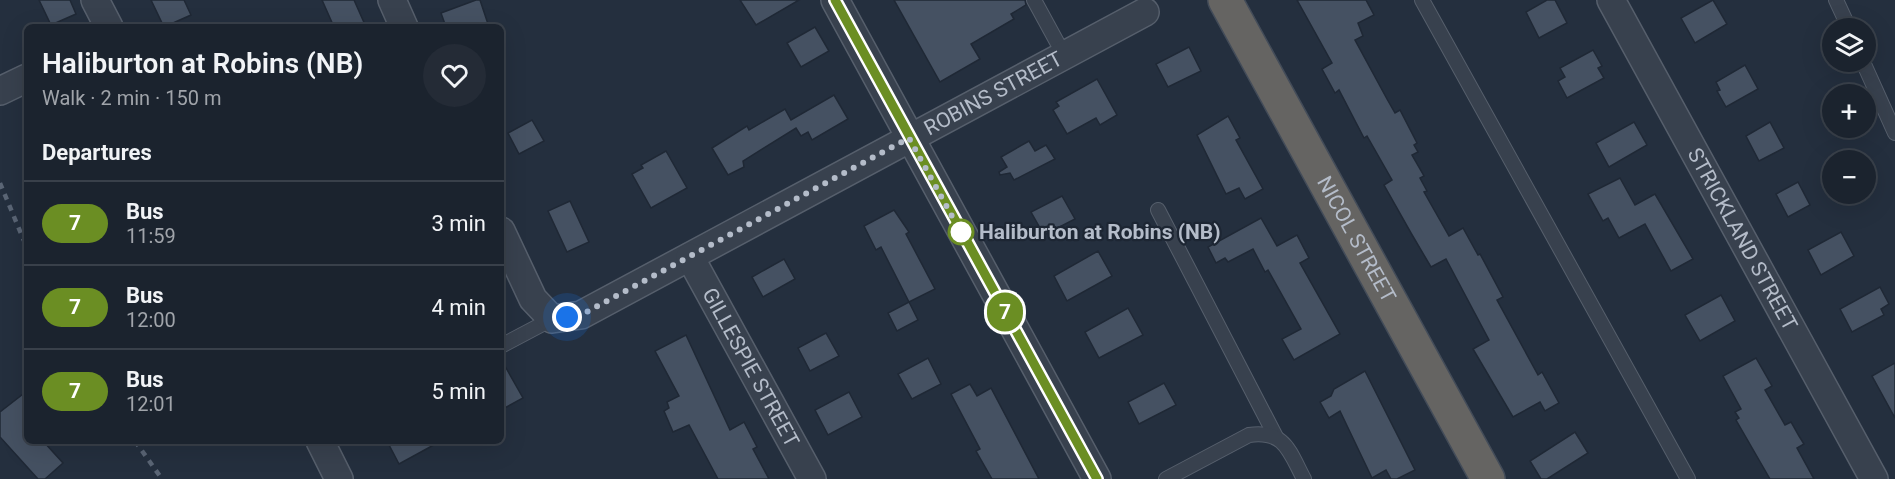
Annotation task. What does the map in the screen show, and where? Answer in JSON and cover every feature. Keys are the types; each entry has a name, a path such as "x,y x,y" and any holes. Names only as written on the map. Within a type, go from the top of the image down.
{"highway":[{"name":"NICOL STREET","path":"1225,0 1488,479"}],"street":[{"path":"95,0 107,24"},
{"path":"392,0 404,24"},
{"path":"835,0 1097,479"},
{"name":"STRICKLAND STREET","path":"1611,0 1874,479"},
{"name":"ROBINS STREET","path":"552,319 581,315 1145,12"},
{"path":"0,91 24,79"},
{"path":"504,237 533,299 552,319"},
{"name":"GILLESPIE STREET","path":"690,257 812,479"},
{"path":"325,444 339,479"}],"lane":[{"path":"1034,0 1064,55"},
{"path":"1422,0 1688,479"},
{"path":"1836,0 1844,18"},
{"path":"1868,72 1895,133"},
{"path":"1158,210 1276,437"},
{"path":"504,344 552,319"},
{"path":"1166,479 1248,435 1263,433 1276,437 1285,444 1304,479"}],"building":[{"path":"39,0 70,0 76,14 51,24"},
{"path":"151,0 184,0 191,15 171,24 163,24"},
{"path":"322,0 354,0 365,24 333,24"},
{"path":"480,0 488,24 445,24 441,13"},
{"path":"740,0 799,0 756,25"},
{"path":"894,0 1025,0 1026,5 1011,14 1014,19 971,44 980,59 940,82"},
{"path":"1297,0 1366,0 1374,15 1358,23 1363,36 1355,40 1395,113 1400,110 1417,143 1414,145 1418,152 1412,155 1424,176 1420,178 1427,191 1424,192 1449,236 1463,228 1478,255 1480,254 1503,297 1497,300 1538,375 1542,372 1559,403 1545,411 1540,402 1513,417 1473,349 1489,340 1446,259 1431,267 1411,233 1384,185 1392,180 1367,136 1364,138 1339,90 1335,93 1322,69 1332,63"},
{"path":"1547,0 1555,0 1567,23 1539,38 1526,12"},
{"path":"1713,0 1727,24 1695,43 1681,18"},
{"path":"815,27 829,51 801,67 787,43"},
{"path":"1189,47 1201,71 1168,87 1156,64"},
{"path":"1593,50 1602,66 1598,68 1604,78 1567,98 1558,81 1565,77 1560,68"},
{"path":"1745,65 1758,89 1726,107 1717,91 1720,90 1716,82"},
{"path":"1097,79 1117,115 1100,125 1096,118 1067,134 1053,110 1059,106 1056,102"},
{"path":"834,95 848,119 812,140 808,132 801,136 796,128 743,161 744,167 728,175 712,148 747,126 749,130 785,109 791,120"},
{"path":"1228,116 1240,138 1236,140 1263,189 1245,199 1239,188 1226,194 1197,135"},
{"path":"532,120 544,141 519,154 508,133"},
{"path":"1634,122 1647,145 1609,167 1596,143"},
{"path":"1770,122 1784,148 1759,161 1746,136"},
{"path":"1029,141 1035,151 1046,145 1055,159 1014,180 1010,173 1000,175 999,172 1007,167 1001,157"},
{"path":"666,151 687,188 651,208 632,174 643,168 641,165"},
{"path":"1620,178 1635,205 1655,194 1693,259 1671,271 1645,224 1619,238 1608,218 1603,221 1588,194"},
{"path":"1798,182 1810,205 1788,217 1776,194"},
{"path":"1062,196 1075,219 1044,235 1031,212"},
{"path":"570,201 589,242 567,252 548,211"},
{"path":"894,210 909,232 906,234 935,289 909,302 881,247 876,250 864,226"},
{"path":"1261,218 1277,246 1297,235 1309,258 1300,263 1340,334 1294,360 1282,339 1301,329 1268,270 1265,272 1253,249 1228,262 1225,258 1216,263 1208,247"},
{"path":"1841,232 1854,256 1821,275 1808,250"},
{"path":"1098,251 1112,276 1067,301 1054,276"},
{"path":"784,259 795,279 763,297 752,277"},
{"path":"1880,287 1889,304 1881,309 1884,315 1852,332 1840,309"},
{"path":"1721,295 1735,321 1700,341 1685,315"},
{"path":"909,302 918,320 897,331 888,313"},
{"path":"1128,308 1143,335 1099,358 1085,332"},
{"path":"826,333 839,356 810,371 798,348"},
{"path":"686,335 730,430 744,422 757,447 753,449 769,479 718,479 689,425 673,432 664,411 669,408 667,402 679,396 655,351"},
{"path":"928,358 941,384 912,399 898,374"},
{"path":"1756,358 1772,386 1765,390 1785,425 1791,422 1804,444 1797,448 1814,479 1770,479 1736,420 1739,418 1735,412 1741,409 1723,376"},
{"path":"1895,363 1895,418 1872,376"},
{"path":"504,364 523,398 504,408"},
{"path":"1365,371 1415,470 1397,479 1391,479 1386,470 1372,478 1340,411 1329,418 1320,402 1331,396 1334,389"},
{"path":"1164,383 1176,405 1139,424 1128,402"},
{"path":"970,384 977,396 991,388 1039,479 992,479 976,451 980,449 951,394"},
{"path":"849,392 862,417 828,435 815,410"},
{"path":"24,393 24,444 46,444 63,463 45,479 38,479 0,437 0,412"},
{"path":"1575,432 1588,453 1547,479 1541,479 1530,461"},
{"path":"389,444 436,444 399,464"}],"railway":[{"path":"0,183 24,241"},
{"path":"137,444 162,479"}],"bus line":[{"name":"7","path":"835,0 1097,479"}],"place":[{"name":"Haliburton at Robins (NB)","path":"961,232"}],"route":[{"path":"567,317 581,315 909,138 964,238 961,232"}]}
